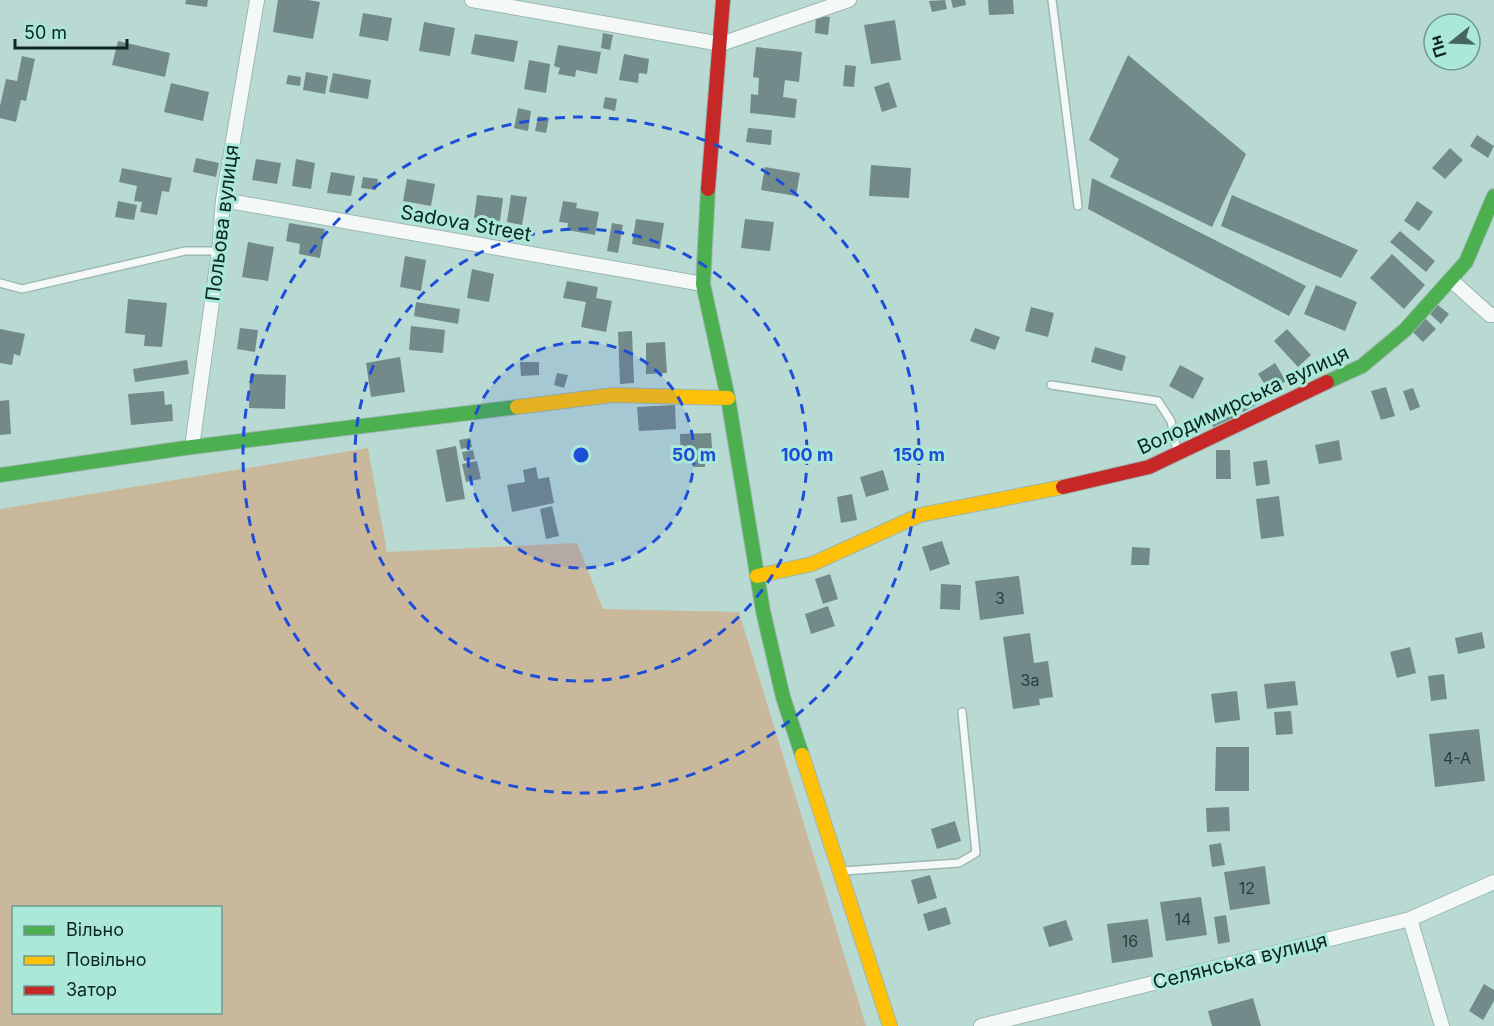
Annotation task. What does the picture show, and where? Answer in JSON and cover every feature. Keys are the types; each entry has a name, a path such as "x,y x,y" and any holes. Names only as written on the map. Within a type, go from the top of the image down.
{"street":[{"name":"Польова вулиця","path":"192,447 219,251 223,200 257,0"},
{"path":"472,0 721,44 849,0"},
{"path":"723,0 703,284 728,398 763,611 783,697 890,1026"},
{"name":"Володимирська вулиця","path":"757,576 812,564 920,515 1107,478 1149,467 1362,366 1405,330 1466,262 1494,196"},
{"name":"Sadova Street","path":"223,200 703,284"},
{"path":"1450,280 1490,315 1494,315"},
{"path":"0,475 192,447 613,395 728,398"},
{"name":"Селянська вулиця","path":"981,1026 1410,919 1494,882"},
{"path":"1410,919 1442,1026"}],"lane":[{"path":"1052,0 1078,206"},
{"path":"0,283 22,289 185,250 219,251"},
{"path":"1051,386 1158,400 1172,421 1178,454"},
{"path":"840,871 959,863 976,853 962,712"}],"shaded area":[{"path":"368,448 387,552 577,543 603,609 739,612 866,1026 0,1026 0,509"}],"building":[{"path":"186,0 208,0 207,7 185,4"},
{"path":"278,0 320,2 313,39 273,32"},
{"path":"945,0 947,9 932,12 929,1"},
{"path":"951,0 965,0 966,5 953,8"},
{"path":"988,0 1013,0 1014,14 989,15"},
{"path":"363,13 392,18 388,41 359,36"},
{"path":"816,15 830,17 828,35 815,33"},
{"path":"895,20 901,60 871,64 864,25"},
{"path":"424,22 455,28 450,56 419,51"},
{"path":"603,33 613,35 610,50 601,48"},
{"path":"475,34 518,41 514,62 471,54"},
{"path":"118,41 170,53 165,77 112,65"},
{"path":"558,45 601,52 597,74 576,70 575,77 558,74 560,68 554,66"},
{"path":"756,47 802,52 799,82 785,80 783,97 797,99 795,118 750,113 751,94 758,95 759,78 753,77"},
{"path":"624,54 649,59 647,74 639,73 638,83 619,80"},
{"path":"1128,55 1246,154 1212,227 1110,177 1119,159 1089,140"},
{"path":"22,56 35,59 26,101 21,100 16,122 0,118 0,106 6,79 17,81"},
{"path":"529,60 550,64 546,93 524,89"},
{"path":"845,65 856,66 854,87 843,86"},
{"path":"306,72 328,76 325,94 303,90"},
{"path":"333,73 371,80 368,99 329,92"},
{"path":"288,75 301,77 300,86 286,84"},
{"path":"889,82 897,107 882,112 874,87"},
{"path":"171,83 209,92 203,121 164,112"},
{"path":"605,97 617,99 615,111 603,108"},
{"path":"518,108 531,111 528,131 514,128"},
{"path":"538,116 549,118 546,133 535,131"},
{"path":"748,128 772,130 771,145 746,142"},
{"path":"1477,135 1494,146 1488,158 1470,146"},
{"path":"1450,148 1463,160 1445,179 1432,168"},
{"path":"196,158 219,163 216,177 193,172"},
{"path":"256,159 281,163 277,184 252,180"},
{"path":"296,159 315,163 311,189 292,186"},
{"path":"871,165 911,168 909,198 869,196"},
{"path":"765,167 800,173 796,196 761,190"},
{"path":"122,168 172,178 169,192 162,191 157,215 140,212 142,202 134,201 137,186 119,182"},
{"path":"331,172 355,176 351,196 327,193"},
{"path":"363,177 378,179 376,190 361,188"},
{"path":"1092,178 1306,286 1289,316 1088,209"},
{"path":"407,179 435,184 431,206 403,201"},
{"path":"477,195 503,198 500,221 474,218"},
{"path":"511,195 527,197 522,225 507,222"},
{"path":"1232,195 1358,250 1341,278 1221,226"},
{"path":"118,201 137,205 134,220 115,217"},
{"path":"563,201 577,203 576,208 599,212 595,235 567,230 568,223 559,222"},
{"path":"1417,201 1433,212 1419,231 1404,221"},
{"path":"636,219 664,223 660,249 632,244"},
{"path":"745,219 774,222 770,251 741,248"},
{"path":"289,223 325,229 320,258 299,254 300,244 286,241"},
{"path":"612,223 623,225 618,253 607,251"},
{"path":"1400,231 1435,261 1426,272 1390,242"},
{"path":"248,242 274,247 268,281 242,277"},
{"path":"1392,254 1425,285 1404,309 1370,278"},
{"path":"405,256 426,260 421,291 400,287"},
{"path":"472,269 494,274 489,302 467,298"},
{"path":"567,281 598,287 596,298 612,301 606,332 581,327 586,302 563,298"},
{"path":"1316,285 1357,302 1345,331 1304,314"},
{"path":"128,299 167,303 162,347 144,346 145,335 125,333"},
{"path":"416,302 460,309 458,324 414,316"},
{"path":"1438,305 1449,314 1441,324 1430,314"},
{"path":"1031,307 1054,313 1048,337 1025,331"},
{"path":"1425,318 1436,329 1423,342 1412,331"},
{"path":"411,326 445,330 443,353 409,350"},
{"path":"240,328 258,330 255,352 237,349"},
{"path":"975,328 1000,337 995,350 970,341"},
{"path":"0,329 25,334 20,356 14,354 12,365 0,363"},
{"path":"1287,329 1311,355 1298,367 1274,341"},
{"path":"632,331 634,383 620,384 618,332"},
{"path":"665,342 667,373 646,374 646,343"},
{"path":"1095,347 1126,356 1122,371 1091,362"},
{"path":"400,357 405,392 371,397 366,363"},
{"path":"187,360 189,374 135,382 133,369"},
{"path":"520,362 539,362 539,375 521,376"},
{"path":"1275,363 1286,381 1270,392 1258,374"},
{"path":"1180,365 1204,378 1193,399 1169,386"},
{"path":"557,373 568,375 564,388 554,385"},
{"path":"250,374 286,375 285,409 249,408"},
{"path":"1386,387 1395,416 1381,420 1371,391"},
{"path":"1413,388 1420,407 1410,411 1403,391"},
{"path":"164,391 165,405 172,404 173,421 131,425 128,394"},
{"path":"1257,391 1262,402 1243,412 1237,401"},
{"path":"9,400 11,434 0,435 0,401"},
{"path":"1232,402 1238,416 1213,427 1207,414"},
{"path":"675,405 676,429 639,431 637,407"},
{"path":"711,433 713,460 705,461 705,467 693,467 692,462 681,462 680,434"},
{"path":"470,438 472,447 461,449 459,440"},
{"path":"1339,440 1342,460 1319,464 1315,445"},
{"path":"456,446 465,499 446,502 436,450"},
{"path":"473,450 475,459 464,461 462,452"},
{"path":"1216,450 1230,450 1231,479 1216,479"},
{"path":"1267,460 1270,484 1256,486 1253,462"},
{"path":"477,461 481,479 466,482 462,464"},
{"path":"536,467 538,479 549,477 554,503 512,512 507,485 525,482 523,470"},
{"path":"883,470 889,490 866,497 860,477"},
{"path":"852,494 857,520 841,523 837,497"},
{"path":"1279,496 1284,536 1261,539 1256,499"},
{"path":"552,506 559,536 546,539 540,509"},
{"path":"942,541 950,564 930,571 922,547"},
{"path":"1132,547 1150,548 1149,565 1131,565"},
{"path":"830,574 838,599 823,604 815,579"},
{"path":"1019,576 1024,614 980,620 975,581"},
{"path":"941,584 961,585 960,610 940,609"},
{"path":"828,606 835,626 811,634 805,614"},
{"path":"1482,632 1485,648 1458,654 1455,638"},
{"path":"1030,633 1034,663 1048,661 1053,697 1039,699 1040,705 1013,709 1003,637"},
{"path":"1410,647 1416,673 1397,678 1390,652"},
{"path":"1444,674 1447,699 1431,701 1428,676"},
{"path":"1295,681 1298,705 1267,709 1264,684"},
{"path":"1237,691 1240,720 1215,723 1211,694"},
{"path":"1291,711 1293,734 1276,735 1274,712"},
{"path":"1479,729 1485,781 1435,787 1429,734"},
{"path":"1216,747 1249,747 1249,791 1215,791"},
{"path":"1229,807 1230,831 1207,832 1206,808"},
{"path":"955,821 961,841 937,849 931,829"},
{"path":"1221,843 1225,865 1212,867 1209,845"},
{"path":"1265,866 1270,904 1230,910 1224,872"},
{"path":"930,875 937,898 918,904 911,880"},
{"path":"1201,897 1207,935 1166,941 1160,902"},
{"path":"946,907 951,924 928,931 923,914"},
{"path":"1226,915 1230,942 1218,944 1214,917"},
{"path":"1148,919 1153,957 1112,963 1107,924"},
{"path":"1066,920 1073,940 1049,947 1043,927"},
{"path":"1484,984 1494,990 1494,1001 1483,1020 1469,1011"},
{"path":"1253,998 1261,1026 1212,1026 1208,1011"}],"traffic: fast":[{"path":"708,189 703,284 728,398 763,611 783,697 802,755"},
{"path":"1327,382 1362,366 1405,330 1466,262 1494,196"},
{"path":"0,475 192,447 517,407"}],"traffic: slow":[{"path":"517,407 613,395 728,398"},
{"path":"757,576 812,564 920,515 1063,487"},
{"path":"802,755 890,1026"}],"traffic: jam":[{"path":"708,189 723,0"},
{"path":"1063,487 1149,467 1327,382"}]}
